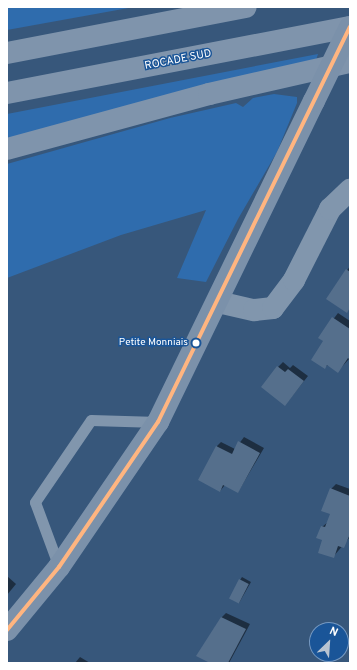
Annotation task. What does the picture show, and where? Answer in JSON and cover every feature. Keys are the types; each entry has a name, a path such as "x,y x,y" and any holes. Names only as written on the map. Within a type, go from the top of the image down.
{"highway":[{"path":"7,53 246,7"},
{"name":"ROCADE SUD","path":"7,93 350,27"},
{"path":"7,149 209,94 350,62"}],"street":[{"path":"7,630 59,567 158,422 218,302 350,27"},
{"path":"218,302 254,310 273,308 294,280 330,209 350,190"}],"lane":[{"path":"59,567 35,502 91,420 158,422"}],"shaded area":[{"path":"7,7 134,7 7,30"},
{"path":"318,54 315,63 7,141 7,114"},
{"path":"274,94 297,97 297,103 277,152 238,219 206,282 177,278 206,210 121,235 7,278 7,164 170,118 236,103 243,107 253,98"}],"building":[{"path":"346,269 350,272 350,308 347,313 326,299"},
{"path":"332,317 350,329 350,360 348,358 338,373 327,365 325,369 311,360 323,341 318,338"},
{"path":"277,366 285,372 288,369 304,381 285,406 261,387"},
{"path":"238,441 260,453 238,493 223,485 220,492 198,480 216,446 232,454"},
{"path":"330,488 350,496 350,534 344,548 338,546 334,558 318,553 322,540 316,538 321,526 325,527 330,514 321,511"},
{"path":"239,579 249,584 239,604 229,599"},
{"path":"221,617 246,629 228,663 210,663 196,656"}],"transit line":[{"path":"7,630 59,567 158,422 350,27"}],"place":[{"name":"Petite Monniais","path":"196,343"}]}
